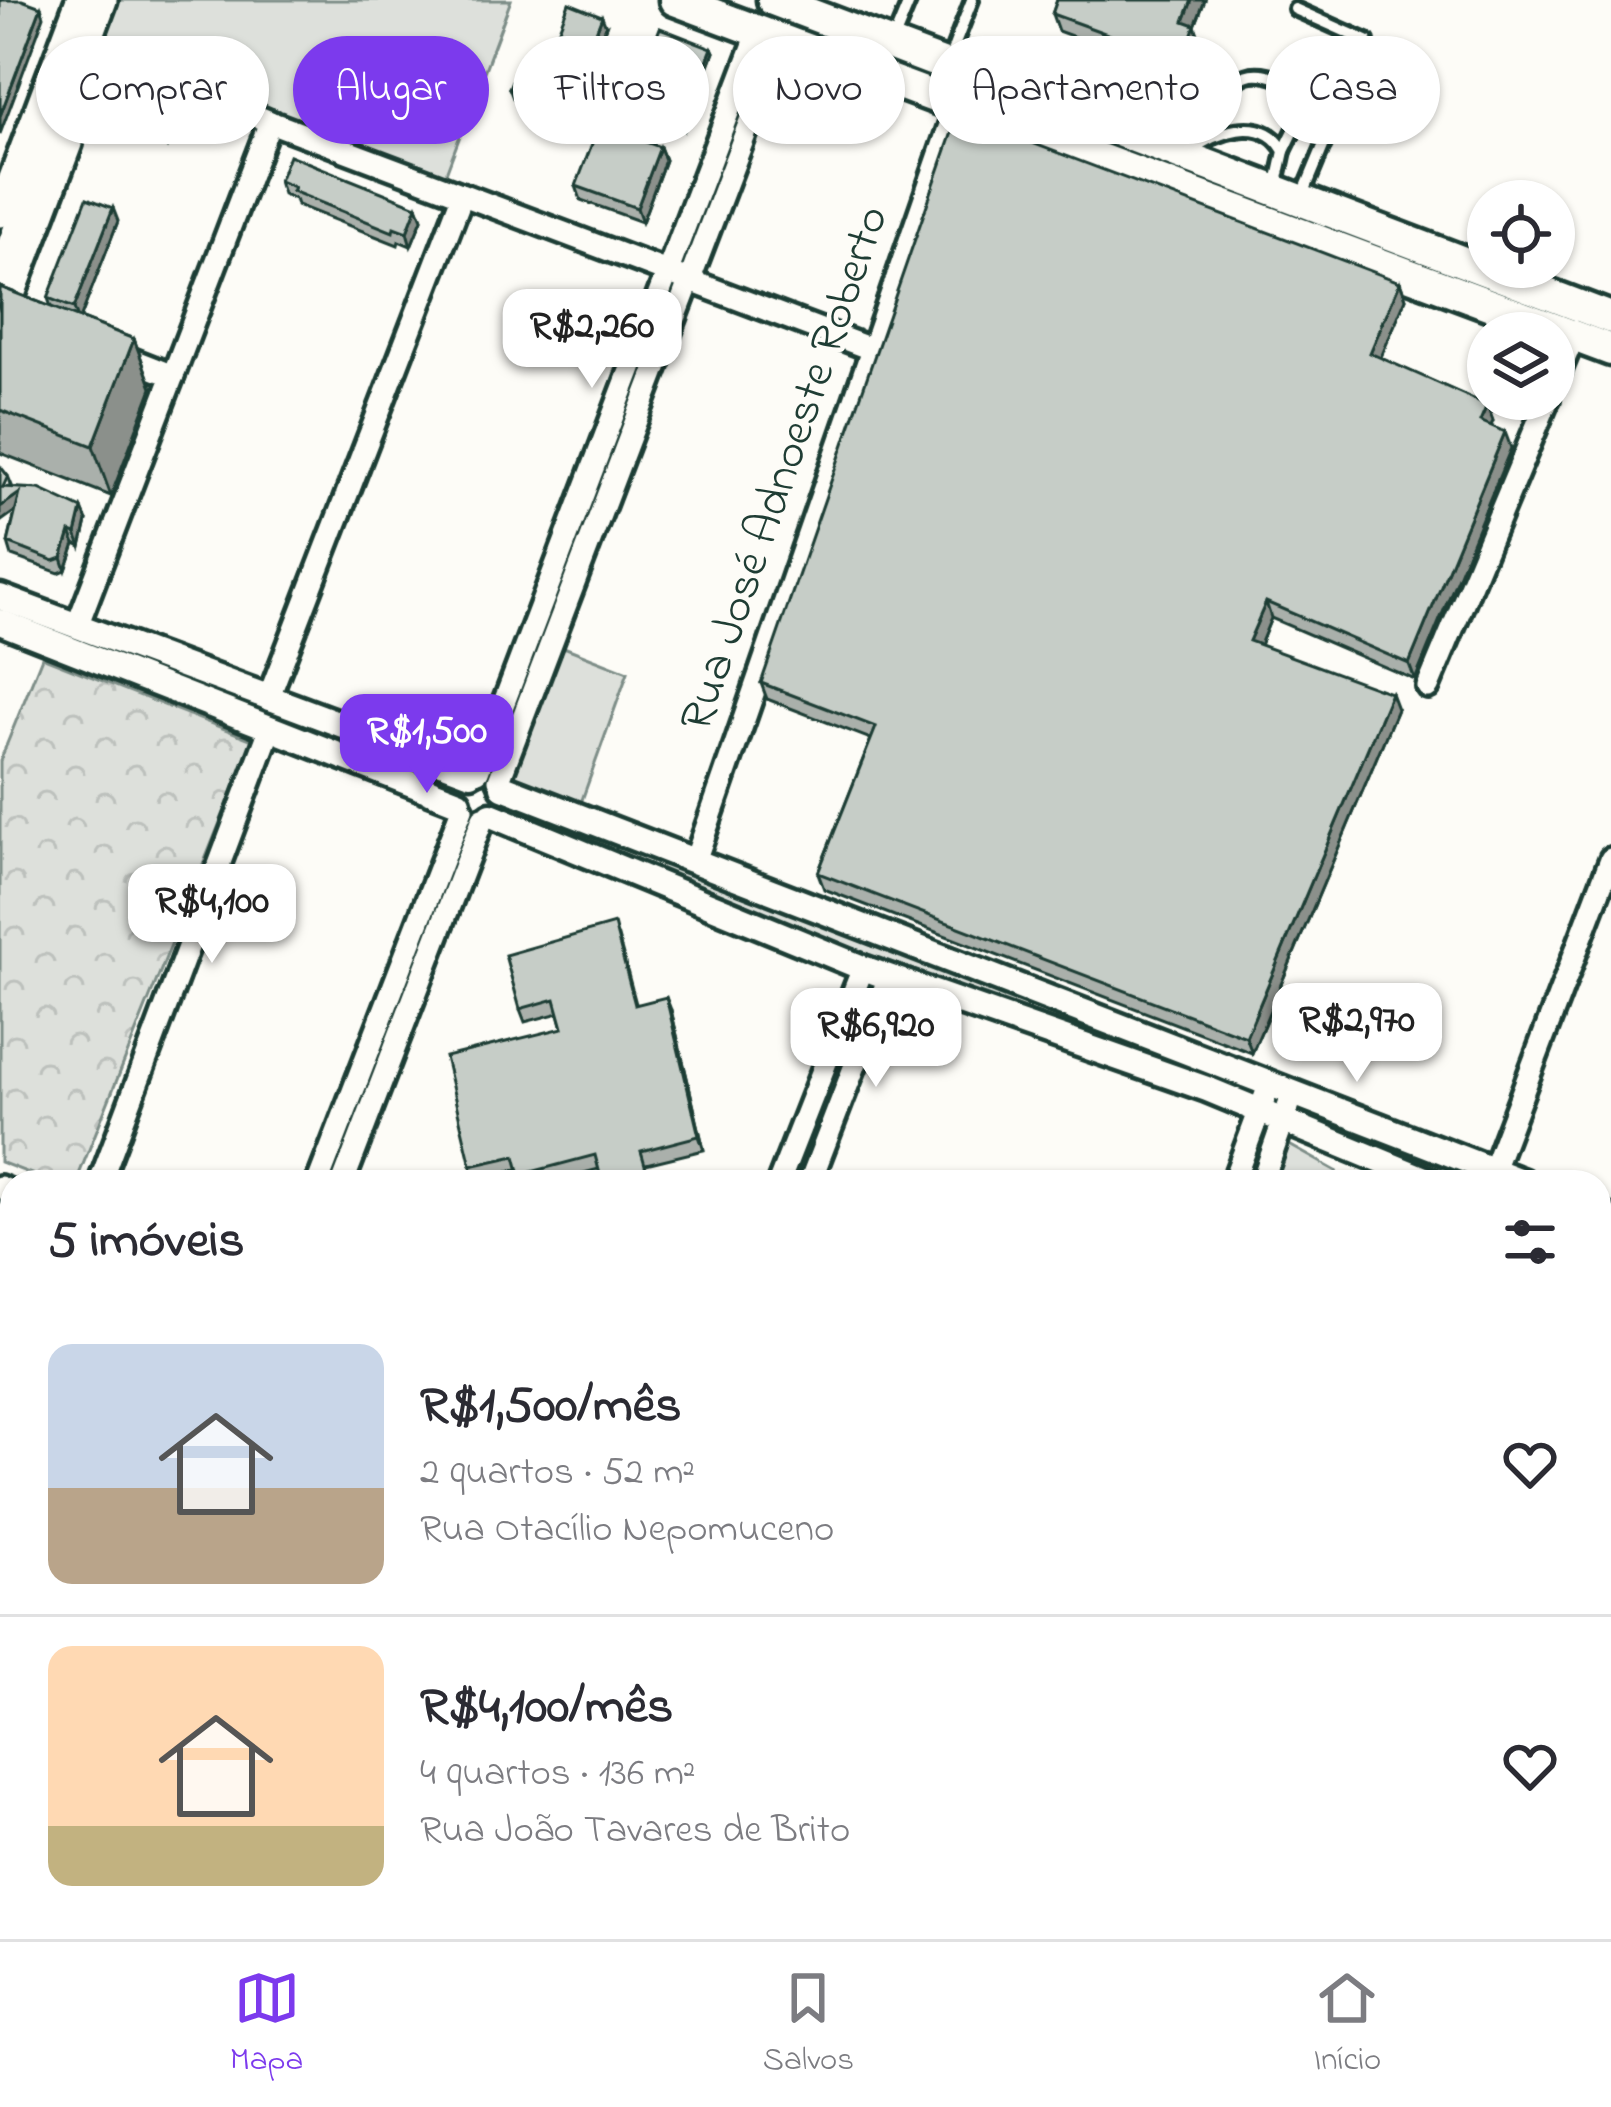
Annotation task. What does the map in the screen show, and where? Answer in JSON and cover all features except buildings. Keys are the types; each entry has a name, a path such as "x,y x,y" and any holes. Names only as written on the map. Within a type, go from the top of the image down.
{"main road":[{"path":"0,213 80,0"},
{"path":"90,36 103,0"},
{"path":"675,0 929,95"},
{"path":"773,0 870,36"},
{"path":"0,276 50,144"},
{"path":"1059,144 1510,312"},
{"path":"1153,144 1608,309"},
{"path":"1575,336 1611,350"}],"street":[{"path":"473,811 500,806 488,778 703,177 770,35"},
{"path":"473,811 457,788 488,778 691,281 727,184 770,35"},
{"path":"77,626 164,373 270,122 871,349"},
{"path":"49,326 12,305 70,144"},
{"name":"Rua José Adnoeste Roberto","path":"694,861 944,144"},
{"path":"703,177 727,184"},
{"path":"268,699 462,196"},
{"path":"92,344 164,373"},
{"path":"1428,687 1539,420"},
{"path":"0,597 488,778 1493,1170 1611,859"},
{"path":"0,622 863,968 1260,1111 1386,1170"},
{"path":"105,1170 270,729"},
{"path":"323,1170 473,811"},
{"path":"347,1170 473,811"},
{"path":"783,1170 863,968"},
{"path":"815,1170 889,977"},
{"path":"1238,1170 1260,1111 1282,1088"},
{"path":"1267,1170 1285,1123 1282,1088"}],"lane":[{"path":"895,36 910,0"},
{"path":"958,36 972,0"},
{"path":"1288,196 1367,41 1295,9"},
{"path":"1242,76 1261,71 1305,94 1306,104 1284,151 1288,196"},
{"path":"1242,130 1267,136 1284,151"},
{"path":"1182,155 1198,144"},
{"path":"1401,1170 1412,1138"},
{"path":"1442,1170 1451,1153"}],"green space":[{"path":"108,0 511,0 489,59 489,36 293,36 293,120 269,111 269,36 93,36"},
{"path":"352,144 457,144 443,181"},
{"path":"556,644 628,672 578,811 504,784"},
{"path":"42,657 253,740 81,1170 21,1170 0,1162 0,761"},
{"path":"505,800 1246,1081 1239,1096 498,815"},
{"path":"867,971 886,977 812,1170 789,1170"},
{"path":"1284,1142 1334,1170 1273,1170"}]}
